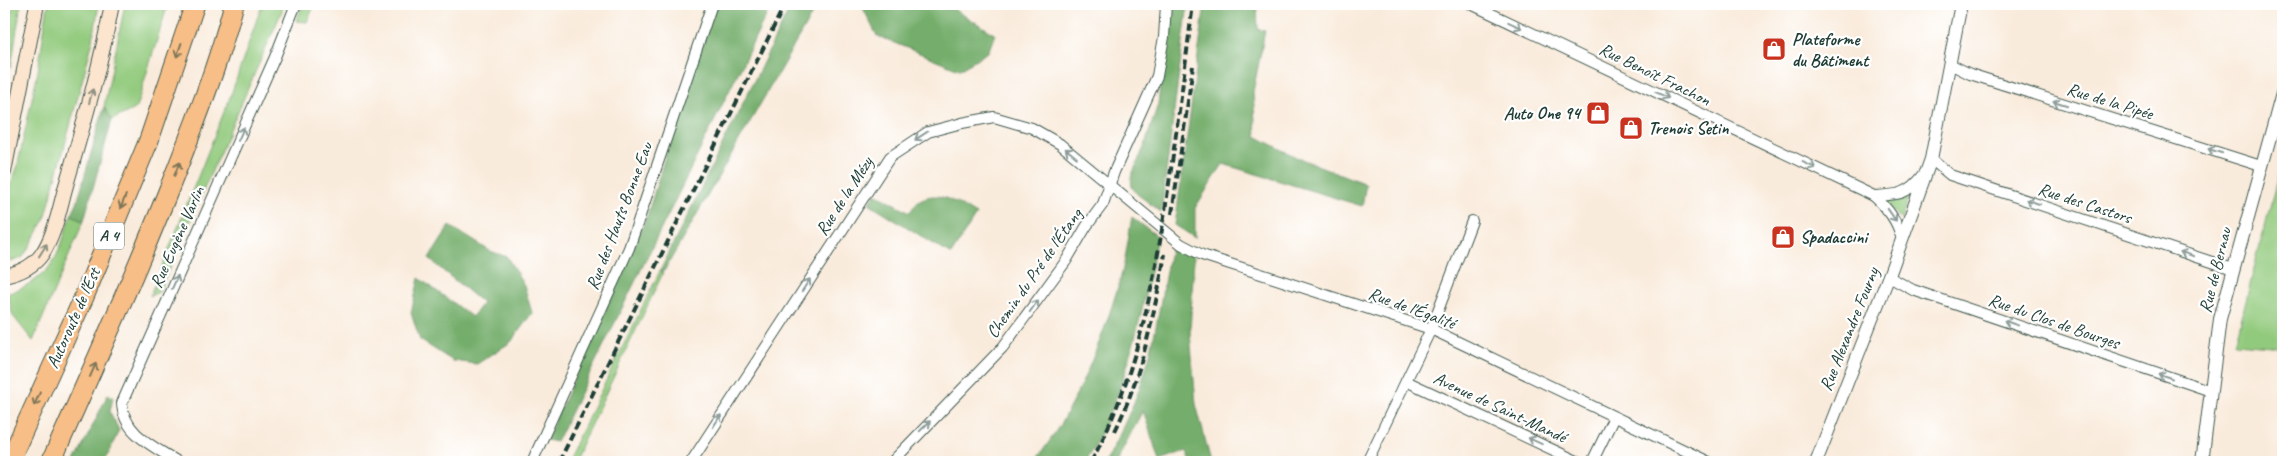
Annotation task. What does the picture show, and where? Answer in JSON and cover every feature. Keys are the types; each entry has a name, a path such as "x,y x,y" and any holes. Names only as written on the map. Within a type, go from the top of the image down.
{"highway":[{"name":"Autoroute de l’Est","path":"9,462 84,297 148,140 194,4"},
{"name":"A 4","path":"51,462 122,303 177,169 222,47 234,4"}],"main road":[{"path":"4,172 37,4"},
{"path":"4,276 15,274 29,267 42,254 52,234 78,147 107,35 112,4"}],"street":[{"name":"Rue Eugène Varlin","path":"178,462 137,436 122,415 122,403 275,57 296,4"},
{"name":"Rue des Hauts Bonne Eau","path":"532,462 629,248 712,4"},
{"name":"Chemin du Pré de l'Étang","path":"892,462 1003,347 1027,317 1103,204 1110,183 1157,76 1164,37 1166,4"},
{"name":"Rue Benoît Frachon","path":"1471,4 1874,196 1898,195 1910,190 1930,164"},
{"name":"Rue Alexandre Fourny","path":"1816,462 1930,164 1961,4"},
{"name":"Rue de la Pipée","path":"1950,64 1970,74 2261,166"},
{"name":"Rue de Bernau","path":"2202,462 2220,319 2283,90"},
{"name":"Rue de la Mézy","path":"691,462 890,157 928,132 994,117 1032,128 1060,144 1110,183"},
{"name":"Rue des Castors","path":"1930,164 1950,175 2233,269"},
{"name":"Rue de l'Égalité","path":"1110,183 1181,244 1202,255 1430,329 1709,462"},
{"path":"1874,196 1890,210 1899,225 1902,239"},
{"path":"1367,462 1430,329 1472,221"},
{"name":"Rue du Clos de Bourges","path":"1888,277 1913,290 2211,391"},
{"name":"Avenue de Saint-Mandé","path":"1406,381 1579,462"},
{"path":"1592,462 1614,417"}],"green space":[{"path":"13,4 21,4 11,67 4,73 4,56"},
{"path":"48,4 99,4 93,40 45,219 22,258 4,264 4,203 17,168 38,71"},
{"path":"125,4 168,4 136,108 112,120 104,107"},
{"path":"262,4 285,4 159,292 150,296 232,92"},
{"path":"303,4 315,4 307,22 296,21"},
{"path":"712,4 772,4 556,442 546,440 646,219"},
{"path":"792,4 818,4 663,273 661,269"},
{"path":"859,4 945,4 995,34 988,52 959,69 877,36 862,6"},
{"path":"1169,4 1188,4 1161,212 1137,194 1132,187 1131,177 1145,145 1158,104"},
{"path":"1205,4 1257,4 1258,29 1265,31 1253,92 1256,136 1296,157 1366,184 1362,206 1223,164 1195,208 1195,238 1175,225"},
{"path":"104,107 112,120 84,220 71,215 77,203"},
{"path":"2283,156 2283,347 2235,343"},
{"path":"876,193 910,212 919,201 935,196 957,203 976,215 951,255 869,203"},
{"path":"1910,193 1901,220 1883,200 1891,200"},
{"path":"71,215 84,220 33,341 13,316 7,294 23,287 44,273 57,255"},
{"path":"1132,217 1157,236 1139,324 1112,409 1100,436 1085,462 1034,462 1062,422 1096,351 1122,272"},
{"path":"450,226 490,251 507,257 524,285 532,313 511,342 477,364 453,361 420,340 411,313 419,278 472,317 482,303 429,259"},
{"path":"1171,245 1194,257 1190,333 1196,404 1211,462 1190,462 1186,451 1159,460 1143,410 1116,462 1105,462 1131,410 1144,374 1154,338"},
{"path":"661,269 663,273 573,462 566,462"},
{"path":"108,394 113,397 110,412 119,430 105,462 75,462"}],"railway":[{"path":"559,462 785,4"},
{"path":"1091,462 1108,428 1122,392 1144,319 1166,207 1193,4"},
{"path":"1172,214 1193,66"},
{"path":"1115,431 1140,366 1165,254"}],"place":[{"name":"Plateforme du Bâtiment","path":"1774,49"},
{"name":"Auto One 94","path":"1598,113"},
{"name":"Trenois Setin","path":"1631,128"},
{"name":"Spadaccini","path":"1783,237"}]}
